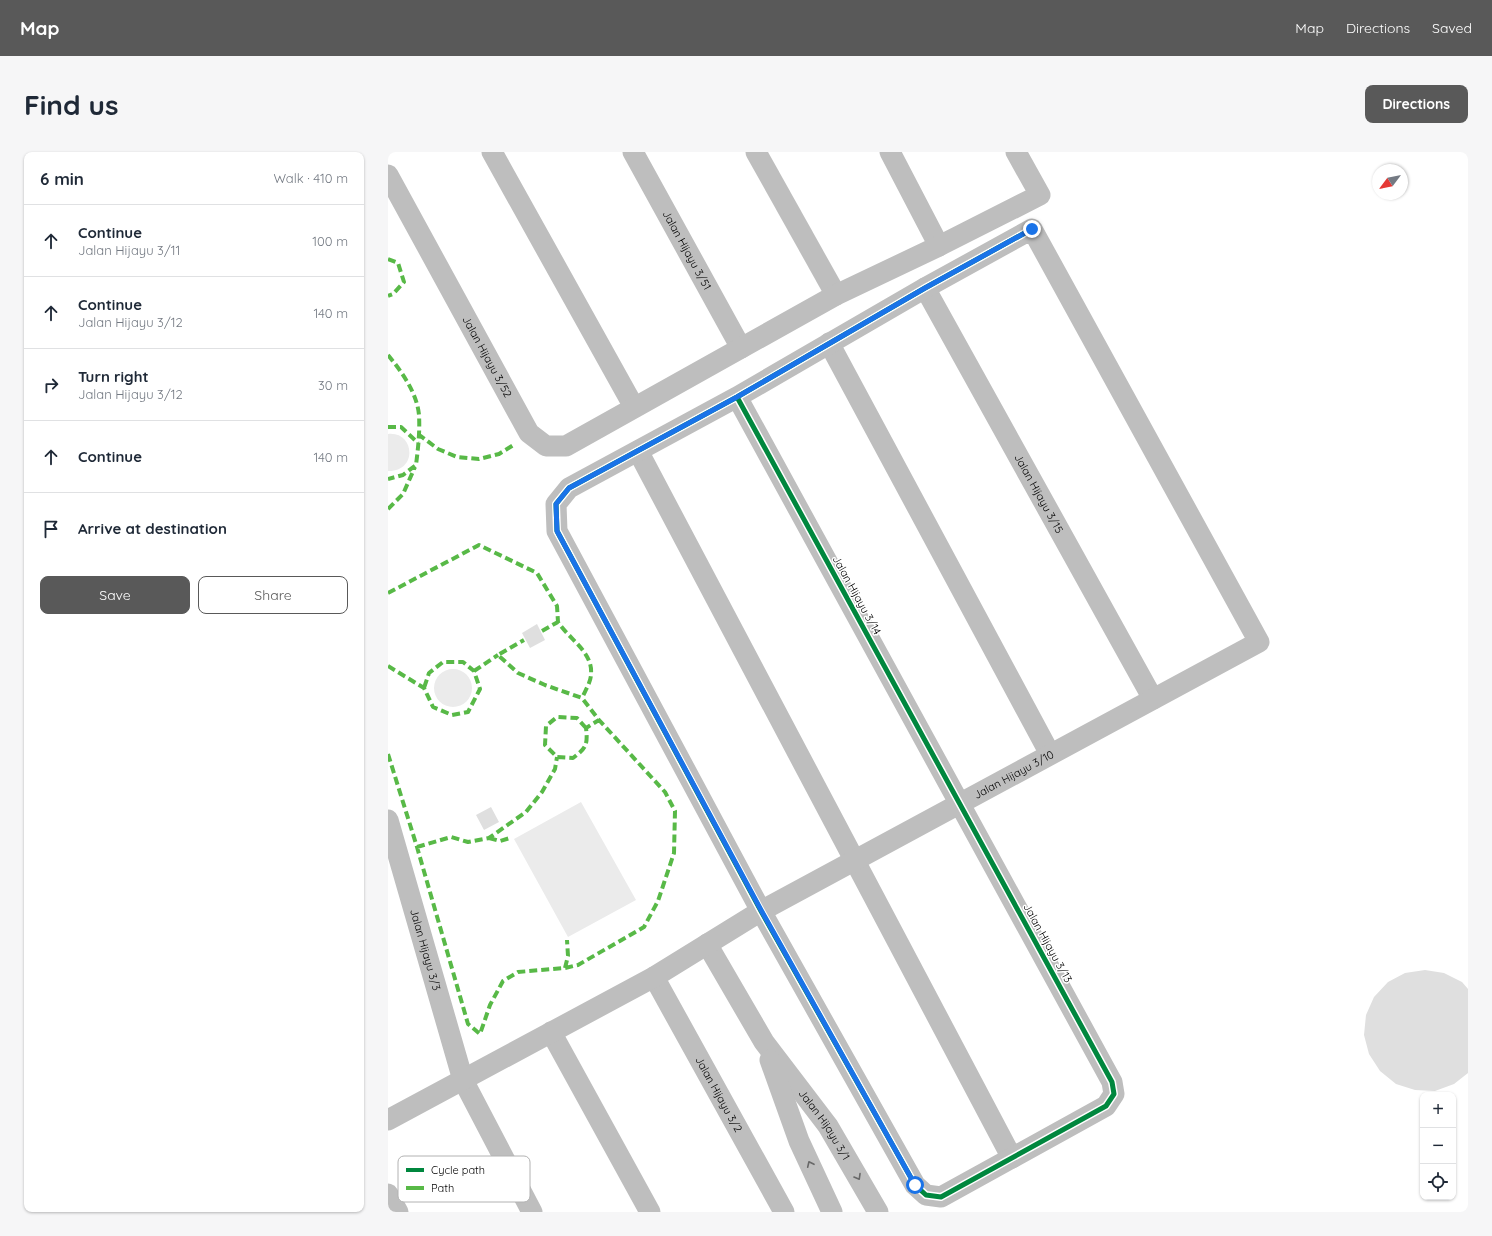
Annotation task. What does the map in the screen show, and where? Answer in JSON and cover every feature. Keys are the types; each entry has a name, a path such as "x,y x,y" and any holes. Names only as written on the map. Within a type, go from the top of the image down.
{"street":[{"path":"492,152 634,407"},
{"name":"Jalan Hijayu 3/51","path":"633,152 741,348"},
{"path":"756,152 836,295"},
{"path":"890,152 939,246"},
{"name":"Jalan Hijayu 3/52","path":"388,175 529,433 546,446 566,446 836,295 939,246 1040,195 1016,152"},
{"name":"Jalan Hijayu 3/10","path":"388,1120 654,977 761,910 1259,642 1032,229 925,288"},
{"path":"638,451 1012,1158 941,1197 926,1195 915,1185 761,910 557,531 556,504 569,488 737,397 925,288"},
{"name":"Jalan Hijayu 3/15","path":"925,288 1153,699"},
{"path":"829,343 1050,754"},
{"name":"Jalan Hijayu 3/14","path":"737,397 960,803"},
{"name":"Jalan Hijayu 3/13","path":"960,803 1112,1082 1114,1094 1106,1106 1012,1158"},
{"name":"Jalan Hijayu 3/3","path":"388,820 463,1080 503,1156"},
{"name":"Jalan Hijayu 3/1","path":"707,944 764,1042 828,1126 878,1212"},
{"name":"Jalan Hijayu 3/2","path":"654,977 784,1212"},
{"path":"551,1032 650,1212"},
{"name":"Jalan Hijayu 3/1","path":"764,1042 799,1141 832,1212"},
{"path":"388,1194 398,1212"},
{"name":"Jalan Hijayu 3/3","path":"527,1202 532,1212"}],"shaded area":[{"path":"388,434 397,435 404,439 408,445 408,459 398,470 388,471"},
{"path":"453,669 463,672 469,678 472,688 469,698 463,704 453,707 443,704 437,698 434,688 437,678 443,672"},
{"path":"581,802 636,900 568,937 514,839"}],"building":[{"path":"537,624 545,640 530,648 522,633"},
{"path":"491,807 499,822 484,830 476,815"},
{"path":"1425,970 1444,973 1462,982 1468,989 1468,1073 1454,1084 1435,1091 1415,1090 1396,1084 1380,1071 1369,1054 1364,1035 1366,1015 1374,997 1388,982 1405,973"}],"marked path":[{"path":"388,259 398,263 404,282 393,294 388,296"},
{"path":"388,355 408,383 418,407 419,415 419,440 416,465 403,475 388,479"},
{"path":"388,427 401,427 418,443"},
{"path":"418,434 438,449 457,457 479,459 499,454 515,444"},
{"path":"388,509 403,494 415,467"},
{"path":"388,593 479,545 537,573 557,606 558,622"},
{"path":"542,631 558,622 584,652 591,666 591,677 582,698"},
{"path":"388,754 417,847 468,1024 480,1034 490,1005 503,981 518,972 565,968 578,965 644,927 658,901 674,853 675,811 665,792 599,720 582,698 545,685 518,673 498,655 524,640"},
{"path":"474,671 498,655"},
{"path":"388,666 424,688 433,707 452,715 468,712 480,689 474,671 463,662 443,662 429,673 424,688"},
{"path":"586,728 577,718 557,717 546,726 545,745 557,757 573,758 585,746 587,738 586,728 599,720"},
{"path":"417,847 451,837 468,842 489,838 526,812 542,792 555,769 557,757"},
{"path":"489,838 500,841 510,838"},
{"path":"565,968 568,956 567,940"}],"cycle path":[{"path":"737,397 1112,1082 1114,1094 1106,1106 941,1197 926,1195 915,1185 761,911 557,531 556,504 569,488 737,397 925,288 1032,229"}],"route":[{"path":"915,1185 761,910 557,531 556,504 569,488 737,397 925,288 1032,229"}]}
